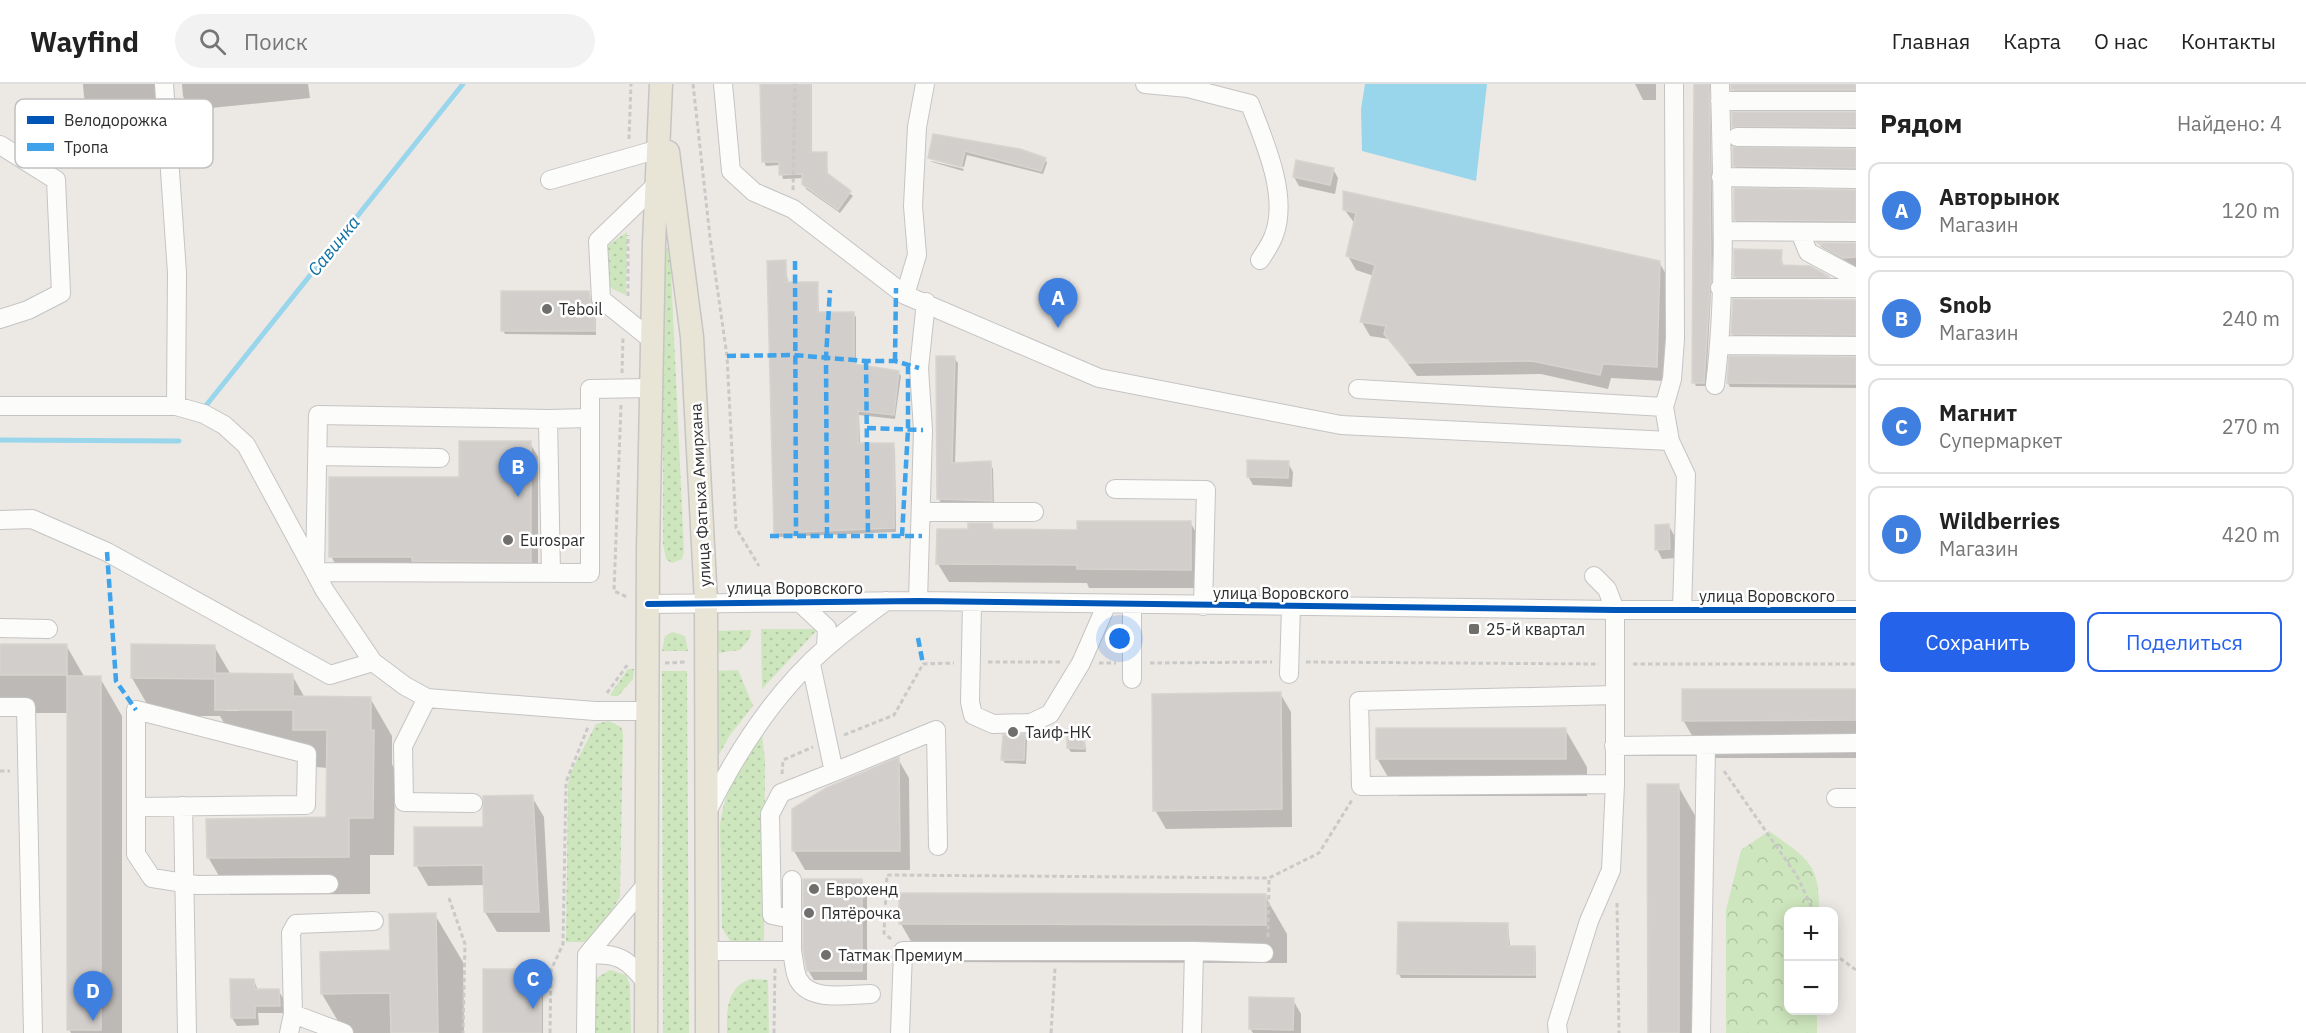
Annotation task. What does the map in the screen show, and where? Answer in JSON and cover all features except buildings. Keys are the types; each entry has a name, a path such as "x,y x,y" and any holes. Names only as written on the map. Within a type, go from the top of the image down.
{"main road":[{"name":"улица Фатыха Амирхана","path":"646,1033 648,711 638,605 651,388 656,185 662,93"},
{"name":"улица Фатыха Амирхана","path":"662,93 692,337 705,602 707,1033"}],"street":[{"path":"164,84 165,99"},
{"path":"723,84 731,171 754,192 792,209 905,295 926,302 1099,378 1341,425 1670,441"},
{"path":"905,295 917,255 913,206 917,127 925,84"},
{"path":"1145,84 1188,88 1250,104 1270,156 1278,194 1274,234 1260,260"},
{"path":"1674,84 1674,339 1672,379 1664,407 1670,441 1686,475 1682,610"},
{"path":"1715,385 1720,345 1723,231 1720,92 1856,101"},
{"path":"1737,137 1856,138"},
{"path":"0,145 15,154"},
{"path":"550,180 628,160 659,149"},
{"path":"0,319 28,310 61,292 56,180 37,168"},
{"path":"170,168 177,273 176,406"},
{"path":"1721,177 1856,179"},
{"path":"652,340 601,299 598,241 656,185"},
{"path":"1723,231 1856,232"},
{"path":"1800,232 1808,252 1851,275 1856,283"},
{"path":"1720,288 1856,288"},
{"path":"918,601 917,567 922,512 923,430 919,368 926,302"},
{"path":"1720,345 1856,346"},
{"path":"315,572 590,573 590,389 651,388"},
{"path":"1359,389 1664,407"},
{"path":"0,406 176,406 204,414 224,425 246,445 315,572 373,662 405,686 427,698 595,711 648,711"},
{"path":"315,572 318,415 590,418"},
{"path":"548,419 551,573"},
{"path":"317,456 440,458"},
{"path":"1114,489 1206,490 1203,606"},
{"path":"922,512 1034,512"},
{"path":"0,520 32,519 107,552 330,675 373,662"},
{"path":"1558,1033 1557,1024 1589,921 1611,870 1615,784 1616,610 1607,589 1594,576"},
{"path":"798,601 827,628 826,647"},
{"name":"улица Воровского","path":"705,817 726,775 768,711 826,647 886,601"},
{"name":"улица Воровского","path":"638,605 705,602 918,601 1106,606 1856,610"},
{"path":"972,603 970,702 973,715 993,723 1031,723 1050,714 1081,663 1106,606"},
{"path":"1132,606 1132,671"},
{"path":"1289,668 1292,606"},
{"path":"0,628 48,629"},
{"path":"811,664 834,772"},
{"path":"1615,695 1359,701 1361,786 1615,784"},
{"path":"427,698 403,746 404,802 473,803"},
{"path":"0,707 26,707 33,1033"},
{"path":"136,807 306,806 307,754 136,710 136,807 136,854 152,878 184,883 197,885 329,884"},
{"path":"792,919 772,915 770,814 781,793 936,730 938,846"},
{"path":"1614,746 1856,743"},
{"path":"1701,1033 1706,746"},
{"path":"1836,798 1856,798"},
{"path":"183,806 187,1033"},
{"path":"792,880 792,919 785,951 796,977 804,988 818,994 871,994"},
{"path":"586,1033 587,955 646,885"},
{"path":"289,1033 293,1014 291,933 296,924 374,921"},
{"path":"706,951 785,951"},
{"path":"900,1033 903,951 1264,953"},
{"path":"1192,1033 1194,951"},
{"path":"587,955 617,956 630,962 646,982"},
{"path":"293,1014 344,1033"}],"path":[{"path":"628,160 631,84"},
{"path":"693,84 710,237 727,356 736,528 759,566"},
{"path":"792,209 795,84"},
{"path":"628,296 629,224"},
{"path":"622,378 623,330"},
{"path":"621,396 614,591 627,596 638,605"},
{"path":"663,663 687,662"},
{"path":"550,1033 550,970 563,944 566,782 595,711 628,663"},
{"path":"781,793 783,760 894,715 922,664 1081,663 1132,671 1615,664 1856,664"},
{"path":"1706,746 1797,876 1812,907"},
{"path":"903,951 884,933 887,875 1269,878 1319,853 1361,786"},
{"path":"1264,953 1268,942 1269,878"},
{"path":"449,898 465,944 463,1033"},
{"path":"1617,903 1619,1033"},
{"path":"774,1033 774,976 785,951"},
{"path":"1051,1033 1056,951"},
{"path":"1838,957 1856,970"}],"green space":[{"path":"627,232 626,295 611,288 602,272 607,246"},
{"path":"666,247 670,250 684,552 682,559 672,563 666,559 663,544 663,250"},
{"path":"761,629 818,629 762,689"},
{"path":"751,630 750,638 740,650 717,653 717,631"},
{"path":"673,632 685,636 688,651 662,651 665,636"},
{"path":"628,669 634,669 633,679 618,696 610,695"},
{"path":"738,670 753,706 730,735 717,758 717,671"},
{"path":"662,671 687,671 689,1033 663,1033"},
{"path":"609,721 621,727 623,734 620,897 596,938 586,942 566,942 570,774 596,724"},
{"path":"762,734 765,760 764,944 732,944 722,928 720,825 726,798 735,776"},
{"path":"1769,831 1801,855 1813,871 1817,882 1819,907 1784,907 1784,1015 1817,1015 1817,1033 1726,1033 1726,910 1741,850"},
{"path":"610,970 626,975 630,985 631,1033 594,1033 595,979"},
{"path":"751,979 768,980 769,1033 727,1033 728,1008 732,994 743,983"}],"water":[{"path":"1365,84 1487,84 1476,181 1362,151 1361,109"}],"waterway":[{"name":"Савинка","path":"204,408 463,84"},
{"name":"Савинка","path":"0,440 179,441"}],"marked path":[{"path":"795,261 796,536"},
{"path":"895,361 896,288"},
{"path":"827,536 826,357 830,290"},
{"path":"727,356 793,355 895,361 919,368"},
{"path":"866,361 868,536"},
{"path":"902,536 908,429 908,363"},
{"path":"867,428 923,430"},
{"path":"770,536 922,536"},
{"path":"107,552 116,681 136,710"},
{"path":"918,638 923,664"}],"cycle path":[{"path":"648,604 918,601 1615,610 1856,610"}],"place":[{"name":"Teboil","path":"547,309"},
{"name":"Авторынок","path":"1058,328"},
{"name":"Snob","path":"518,497"},
{"name":"Eurospar","path":"508,540"},
{"name":"25-й квартал","path":"1474,629"},
{"name":"Таиф-НК","path":"1013,732"},
{"name":"Еврохенд","path":"814,889"},
{"name":"Пятёрочка","path":"809,913"},
{"name":"Татмак Премиум","path":"826,955"},
{"name":"Магнит","path":"533,1009"},
{"name":"Wildberries","path":"93,1021"}]}
